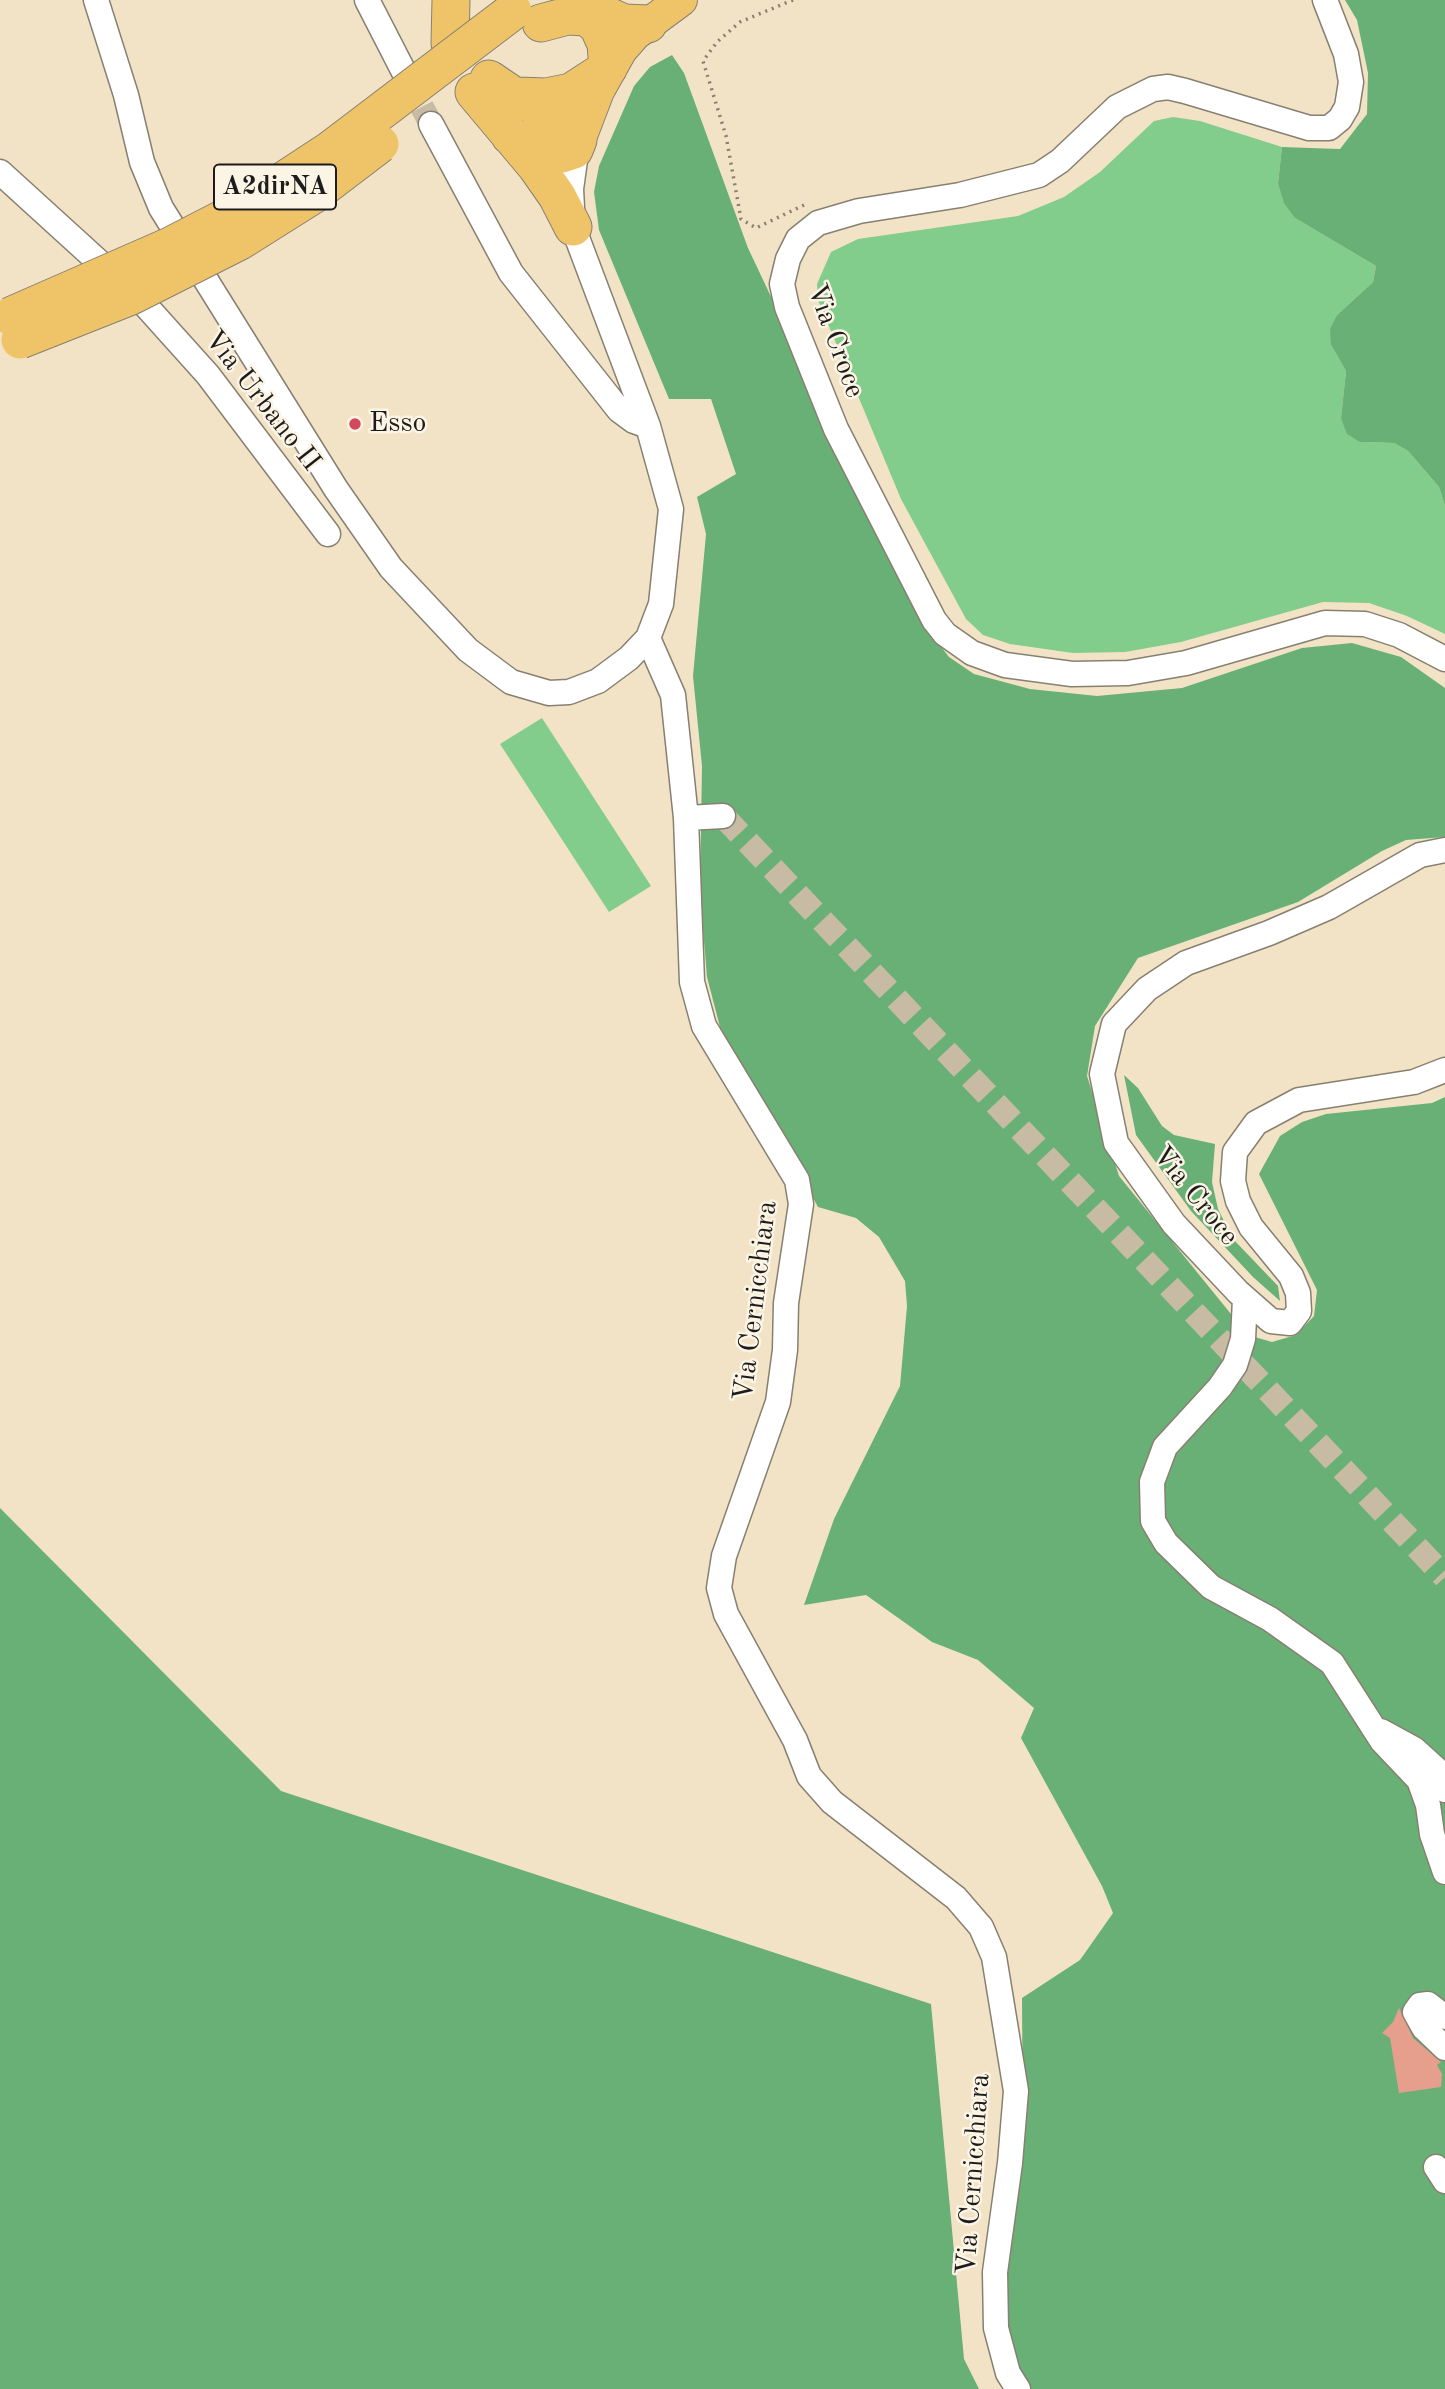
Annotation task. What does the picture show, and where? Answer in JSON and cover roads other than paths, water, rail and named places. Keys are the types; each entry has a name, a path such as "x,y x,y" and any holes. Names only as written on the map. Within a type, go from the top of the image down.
{"highway":[{"path":"539,12 593,12 624,23 648,24"},
{"path":"492,89 546,97 571,92 608,68 606,44 598,26 586,17 539,12"},
{"name":"A2dirNA","path":"15,328 131,296 264,227 338,176 539,12"},
{"path":"492,89 510,136 551,187 573,227"},
{"path":"492,89 575,127 578,136 577,146 570,153 562,154 510,136"}],"main road":[{"path":"577,146 608,68 621,50 648,24 681,0"}],"street":[{"path":"96,0 142,162 161,208 336,489 413,594 490,668 529,690 569,692 598,681 629,658 648,638 661,604 671,509 648,426 573,227 571,190 577,146"},
{"path":"367,0 405,74"},
{"name":"Via Croce","path":"1325,0 1346,54 1351,82 1347,107 1340,119 1329,128 1309,128 1177,89 1153,89 1117,107 1060,161 1039,175 960,195 859,211 818,223 798,239 788,259 782,284 787,307 835,429 934,620 945,634 972,653 1005,665 1072,674 1128,673 1186,663 1325,623 1365,624 1399,635 1445,659"},
{"path":"431,124 511,273 619,410 634,421 648,426"},
{"path":"0,172 100,263"},
{"name":"Via Urbano II","path":"146,306 208,375 328,534"},
{"name":"Via Cernicchiara","path":"648,638 673,695 686,818 692,982 704,1026 797,1180 801,1204 786,1303 785,1350 778,1402 724,1556 719,1588 726,1614 795,1740 809,1776 832,1802 956,1898 981,1927 994,1957 1002,1989 1016,2091 1010,2163 995,2272 996,2329 1008,2373 1018,2389"},
{"path":"686,818 723,816"},
{"name":"Via Croce","path":"1445,850 1420,855 1329,906 1269,933 1186,962 1147,989 1114,1024 1102,1074 1116,1143 1174,1224 1245,1299 1271,1321 1290,1323 1299,1311 1298,1293 1291,1276 1251,1227 1238,1202 1233,1181 1236,1152 1256,1122 1299,1100 1414,1082 1445,1070"},
{"path":"1245,1299 1243,1339 1235,1365 1220,1387 1165,1447 1152,1482 1153,1521 1166,1543 1211,1587 1270,1619 1332,1663 1371,1727 1419,1780 1428,1805 1432,1834 1445,1872"},
{"path":"1371,1727 1414,1749 1436,1769 1445,1790"},
{"path":"1445,2017 1428,2004 1420,2005 1415,2012 1424,2028 1445,2048"}],"tunnel":[{"path":"405,75 431,124"},
{"path":"723,816 1445,1577"}],"place":[{"name":"Esso","path":"355,424"}]}
